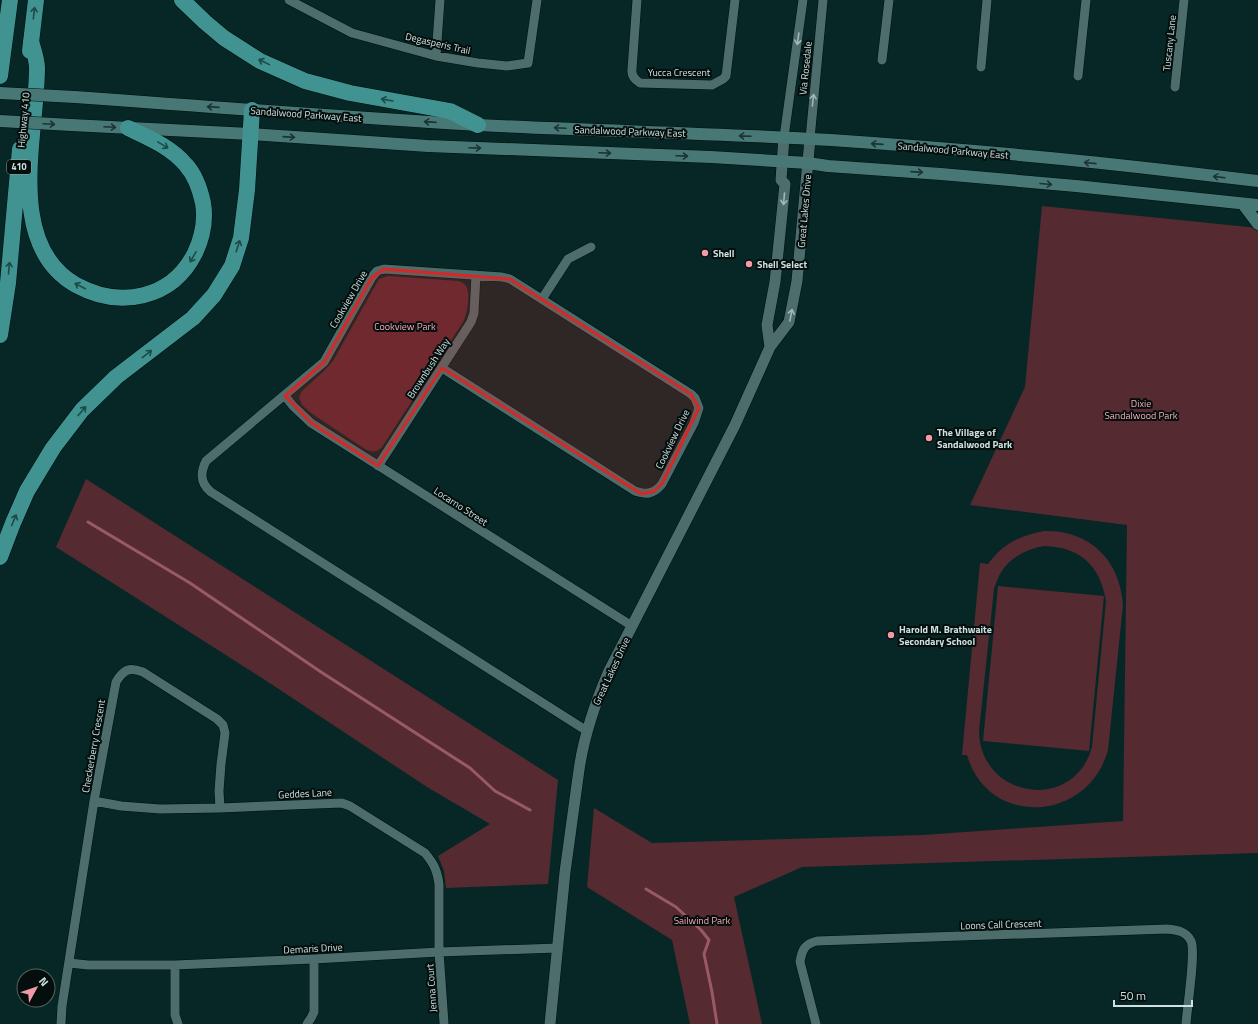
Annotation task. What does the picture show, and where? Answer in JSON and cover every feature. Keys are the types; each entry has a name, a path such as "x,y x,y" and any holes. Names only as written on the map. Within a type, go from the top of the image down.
{"highway":[{"path":"0,76 10,0"},
{"name":"Highway 410","path":"0,335 8,283 36,0"},
{"path":"182,0 224,38 260,61 305,81 350,93 450,111 478,125"},
{"path":"31,41 37,66 29,191 32,213 38,237 48,258 72,283 96,294 124,298 137,297 151,293 164,287 176,278 192,260 200,244 204,231 205,219 201,193 195,176 186,164 163,145 128,128"},
{"path":"0,557 12,523 27,491 54,448 82,410 116,377 193,318 214,295 232,266 240,238 247,190 252,110"}],"main road":[{"name":"Sandalwood Parkway East","path":"0,93 478,125 784,137 974,151 1258,181"},
{"path":"0,121 250,134 428,146 711,157 808,163 828,166 1076,186 1258,205"},
{"path":"1243,204 1258,224"}],"street":[{"name":"Degasperis Trail","path":"289,0 352,33 436,56 507,66 528,63 537,0"},
{"path":"436,56 440,0"},
{"name":"Yucca Crescent","path":"637,0 632,73 635,80 640,83 712,85 726,76 735,0"},
{"name":"Via Rosedale","path":"784,137 803,0"},
{"name":"Via Rosedale","path":"810,139 823,0"},
{"path":"882,60 889,0"},
{"path":"981,68 987,0"},
{"path":"1078,76 1086,0"},
{"name":"Tuscany Lane","path":"1175,88 1184,0"},
{"path":"770,347 767,324 775,282 785,184 781,180 784,137"},
{"name":"Great Lakes Drive","path":"550,1024 568,848 579,770 587,731 602,688 632,626 735,425 770,347 790,322 797,281 810,139"},
{"path":"542,299 568,259 591,247"},
{"name":"Cookview Drive","path":"442,368 635,492 647,494 658,489 698,414 699,408 695,398 691,394 510,279 502,277 384,269 377,271 372,276 324,362 206,461 202,468 201,479 208,489 587,731"},
{"name":"Brownbush Way","path":"378,466 471,322 474,313 476,275"},
{"name":"Locarno Street","path":"285,396 311,423 632,626"},
{"name":"Checkerberry Crescent","path":"60,1024 94,801 116,682 127,670 134,669 143,672 217,719 223,725 225,733 219,791 220,808"},
{"name":"Geddes Lane","path":"94,801 121,806 160,809 342,803 350,806 425,853 434,864 439,884 439,952"},
{"name":"Loons Call Crescent","path":"816,1024 800,962 801,954 804,948 809,943 817,940 1167,929 1178,930 1186,934 1191,942 1192,960 1186,1024"},
{"name":"Demaris Drive","path":"69,963 175,965 439,952 558,948"},
{"name":"Jenna Court","path":"439,952 444,1023"},
{"path":"306,1024 314,1012 314,959"},
{"path":"175,965 175,1016 178,1024"}],"highlighted area":[{"path":"384,269 510,279 691,394 699,408 662,484 653,492 641,494 442,368 378,466 311,423 285,396 324,362 372,277"}],"green space":[{"name":"Dixie Sandalwood Park","path":"1042,206 1258,228 1258,853 802,867 734,897 762,1024 690,1024 672,940 587,887 594,808 652,843 923,835 1123,821 1127,525 970,505 1025,387"},
{"name":"Cookview Park","path":"388,276 459,281 466,286 468,304 463,322 382,447 376,451 372,451 365,449 311,413 302,405 299,397 302,391 333,361 379,279"},
{"path":"86,479 558,780 548,884 446,888 444,871 438,856 490,824 427,787 262,678 56,547"},
{"path":"1044,531 1060,532 1075,536 1088,542 1100,551 1116,574 1121,589 1123,605 1108,750 1097,774 1080,792 1060,803 1038,807 1016,805 995,795 978,779 967,755 962,755 980,563 988,564 1006,546 1020,538","holes":["1044,546 1057,547 1078,554 1086,560 1099,577 1106,601 1092,747 1082,768 1067,782 1049,789 1029,789 1010,783 995,771 983,754 979,731 994,589 1004,568 1013,559 1031,549"]},
{"path":"998,586 1104,596 1089,751 983,741"}],"waterway":[{"path":"88,522 190,583 321,672 470,768 495,791 530,810"},
{"path":"646,889 676,907 701,930 709,940 704,954 717,1024"}],"place":[{"name":"Shell","path":"705,253"},
{"name":"Shell Select","path":"749,264"},
{"name":"The Village of Sandalwood Park","path":"929,438"},
{"name":"Harold M. Brathwaite Secondary School","path":"891,635"}],"park label":[{"name":"Sailwind Park","path":"702,920"}]}
